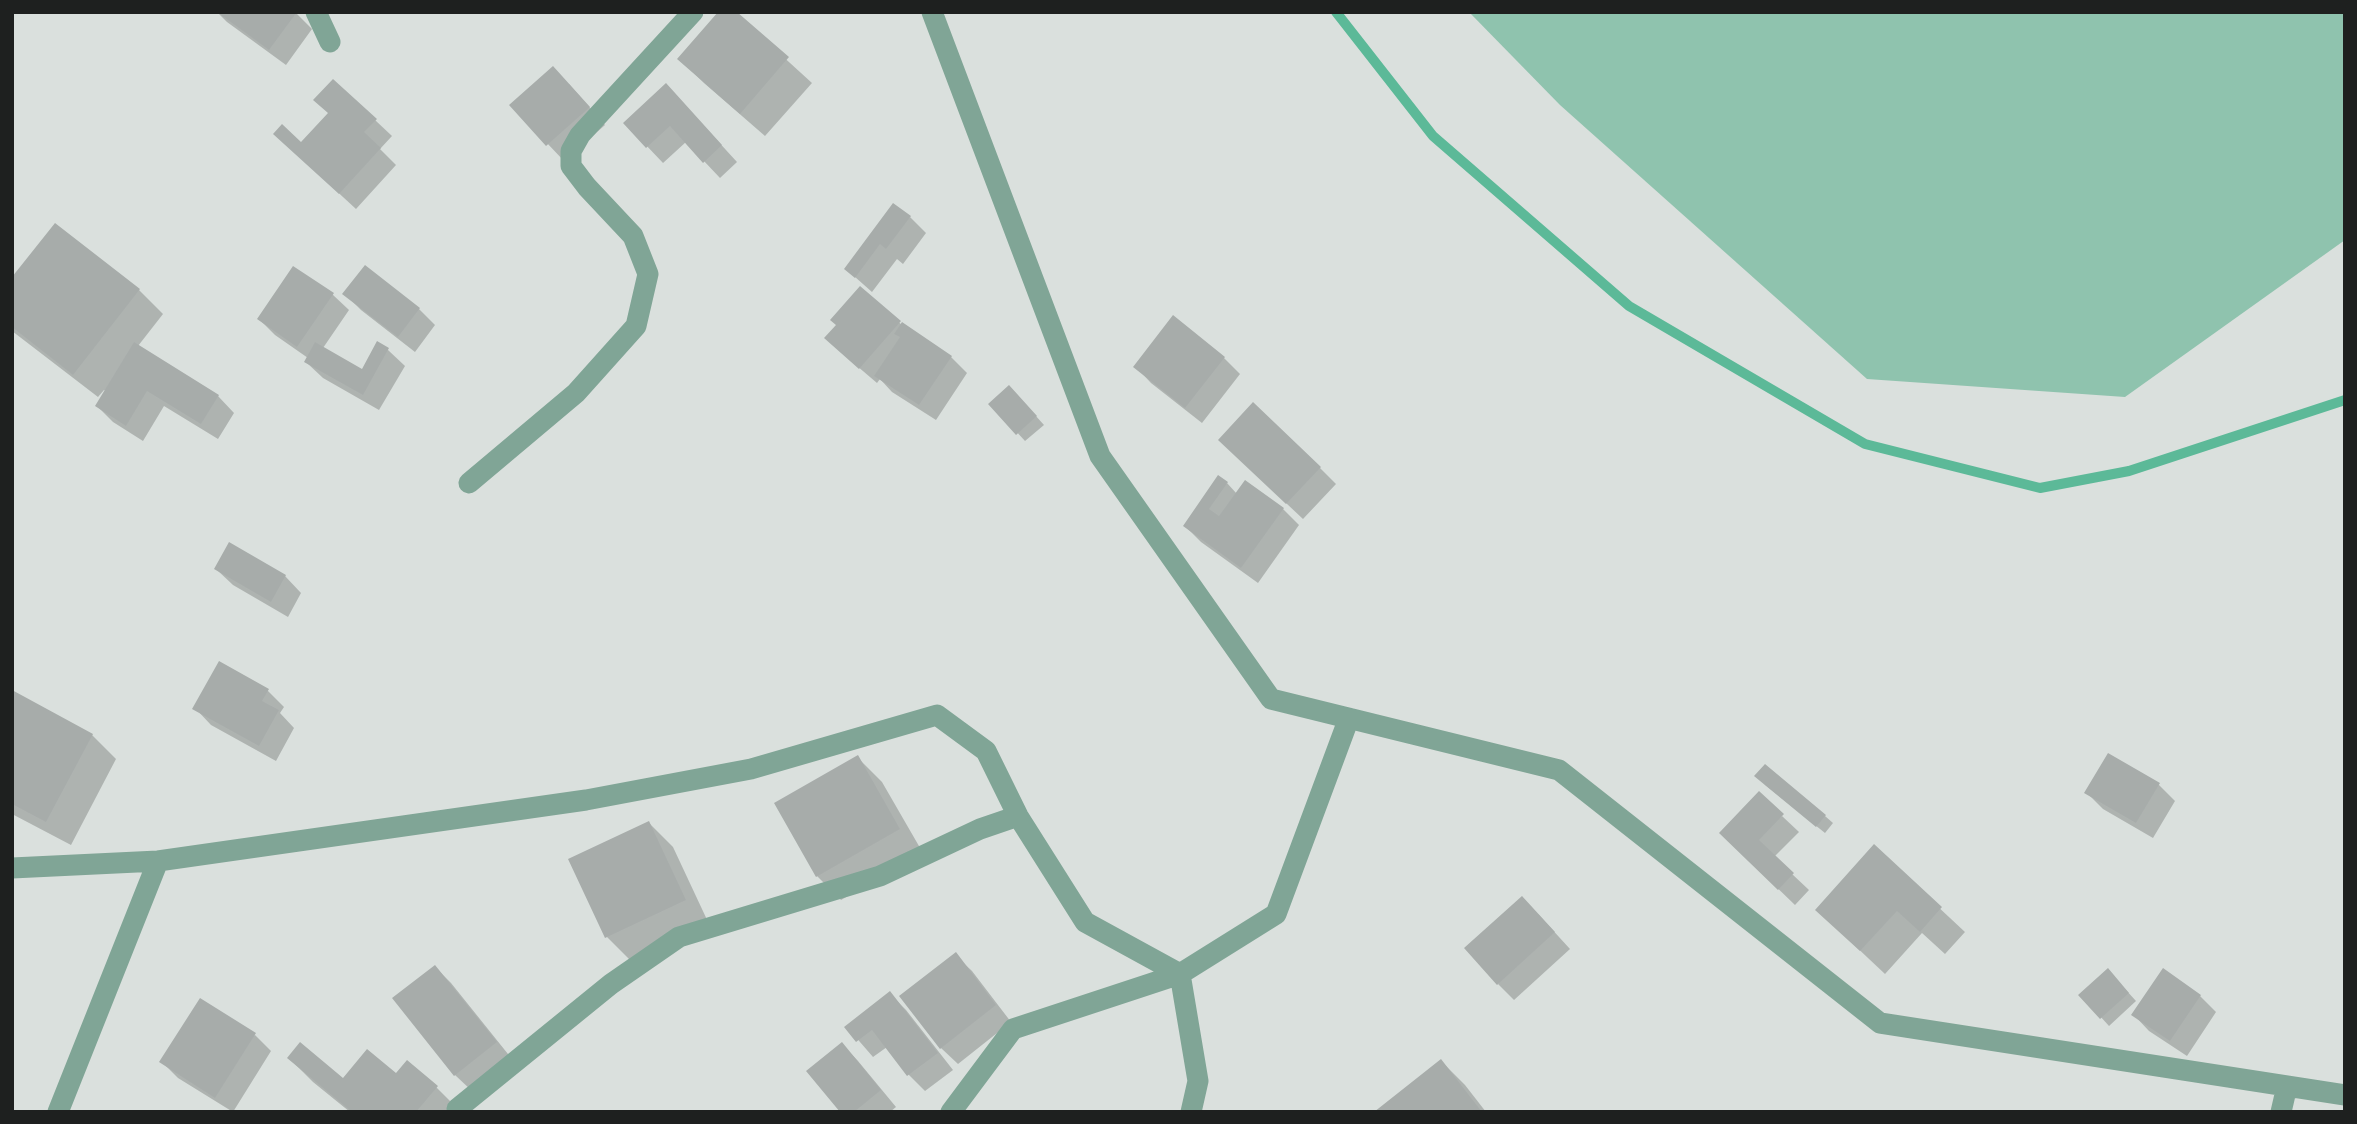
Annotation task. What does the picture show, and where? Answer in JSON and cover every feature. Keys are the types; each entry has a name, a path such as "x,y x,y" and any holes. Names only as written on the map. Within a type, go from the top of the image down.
{"street":[{"path":"316,12 330,43"},
{"path":"469,483 576,393 636,326 648,274 633,236 571,166 571,151 580,135 693,12"},
{"path":"932,12 1100,456 1270,699 1559,770 1880,1023 2345,1095"},
{"path":"12,868 158,861 600,798 751,769 937,715 986,751 1018,816 1085,922 1180,974"},
{"path":"951,1112 1013,1029 1180,974 1276,914 1349,718"},
{"path":"457,1109 611,984 679,937 880,876 979,829 1018,816"},
{"path":"58,1112 158,861"},
{"path":"1180,974 1198,1081 1191,1112"},
{"path":"2281,1112 2287,1086"}],"green space":[{"path":"1469,12 2345,12 2345,240 2125,397 1867,379 1560,105"}],"building":[{"path":"217,12 297,12 269,50"},
{"path":"718,12 737,12 789,57 740,114 677,59"},
{"path":"553,66 590,107 546,146 509,105"},
{"path":"333,79 377,119 364,132 381,148 339,194 273,134 282,124 301,142 328,113 313,100"},
{"path":"666,83 722,145 703,163 670,126 646,148 623,123"},
{"path":"893,203 911,216 886,249 880,244 855,278 844,269"},
{"path":"55,223 140,289 73,375 12,327 12,277"},
{"path":"365,265 420,308 398,337 342,294"},
{"path":"293,266 334,293 297,347 257,319"},
{"path":"860,286 901,321 859,369 824,338 836,325 830,320"},
{"path":"1173,315 1225,357 1185,408 1133,367"},
{"path":"902,322 952,356 919,405 874,376 900,337 894,334"},
{"path":"377,341 389,348 363,395 304,362 315,342 362,369"},
{"path":"134,342 219,395 201,424 147,391 126,426 95,406"},
{"path":"1009,385 1037,416 1016,435 988,404"},
{"path":"1253,402 1321,467 1286,504 1218,440"},
{"path":"1218,475 1228,482 1209,509 1219,516 1245,480 1284,508 1241,568 1183,526"},
{"path":"229,542 286,575 271,602 214,569"},
{"path":"219,661 269,689 262,701 279,710 259,746 192,709"},
{"path":"12,690 93,734 46,822 12,804"},
{"path":"2108,753 2160,783 2136,823 2084,793"},
{"path":"858,755 900,829 816,877 774,803"},
{"path":"1765,764 1826,815 1816,827 1754,776"},
{"path":"1759,791 1784,814 1759,840 1794,873 1778,890 1719,833"},
{"path":"649,821 686,900 605,938 568,859"},
{"path":"1874,844 1942,907 1920,932 1897,911 1860,951 1815,910"},
{"path":"1522,896 1555,932 1497,985 1464,948"},
{"path":"956,952 996,1005 940,1049 899,996"},
{"path":"435,965 497,1042 454,1076 392,998"},
{"path":"2108,968 2129,993 2100,1019 2078,995"},
{"path":"2163,968 2201,995 2170,1041 2131,1015"},
{"path":"890,991 938,1053 907,1076 872,1030 856,1042 844,1027"},
{"path":"200,998 256,1033 215,1098 159,1062"},
{"path":"300,1042 343,1078 367,1049 396,1073 407,1060 438,1086 416,1112 352,1112 287,1058"},
{"path":"842,1042 881,1090 854,1112 840,1112 806,1071"},
{"path":"1441,1059 1482,1112 1374,1112"}],"waterway":[{"path":"1336,12 1433,136 1629,306 1865,444 2040,488 2129,471 2345,400"}]}
